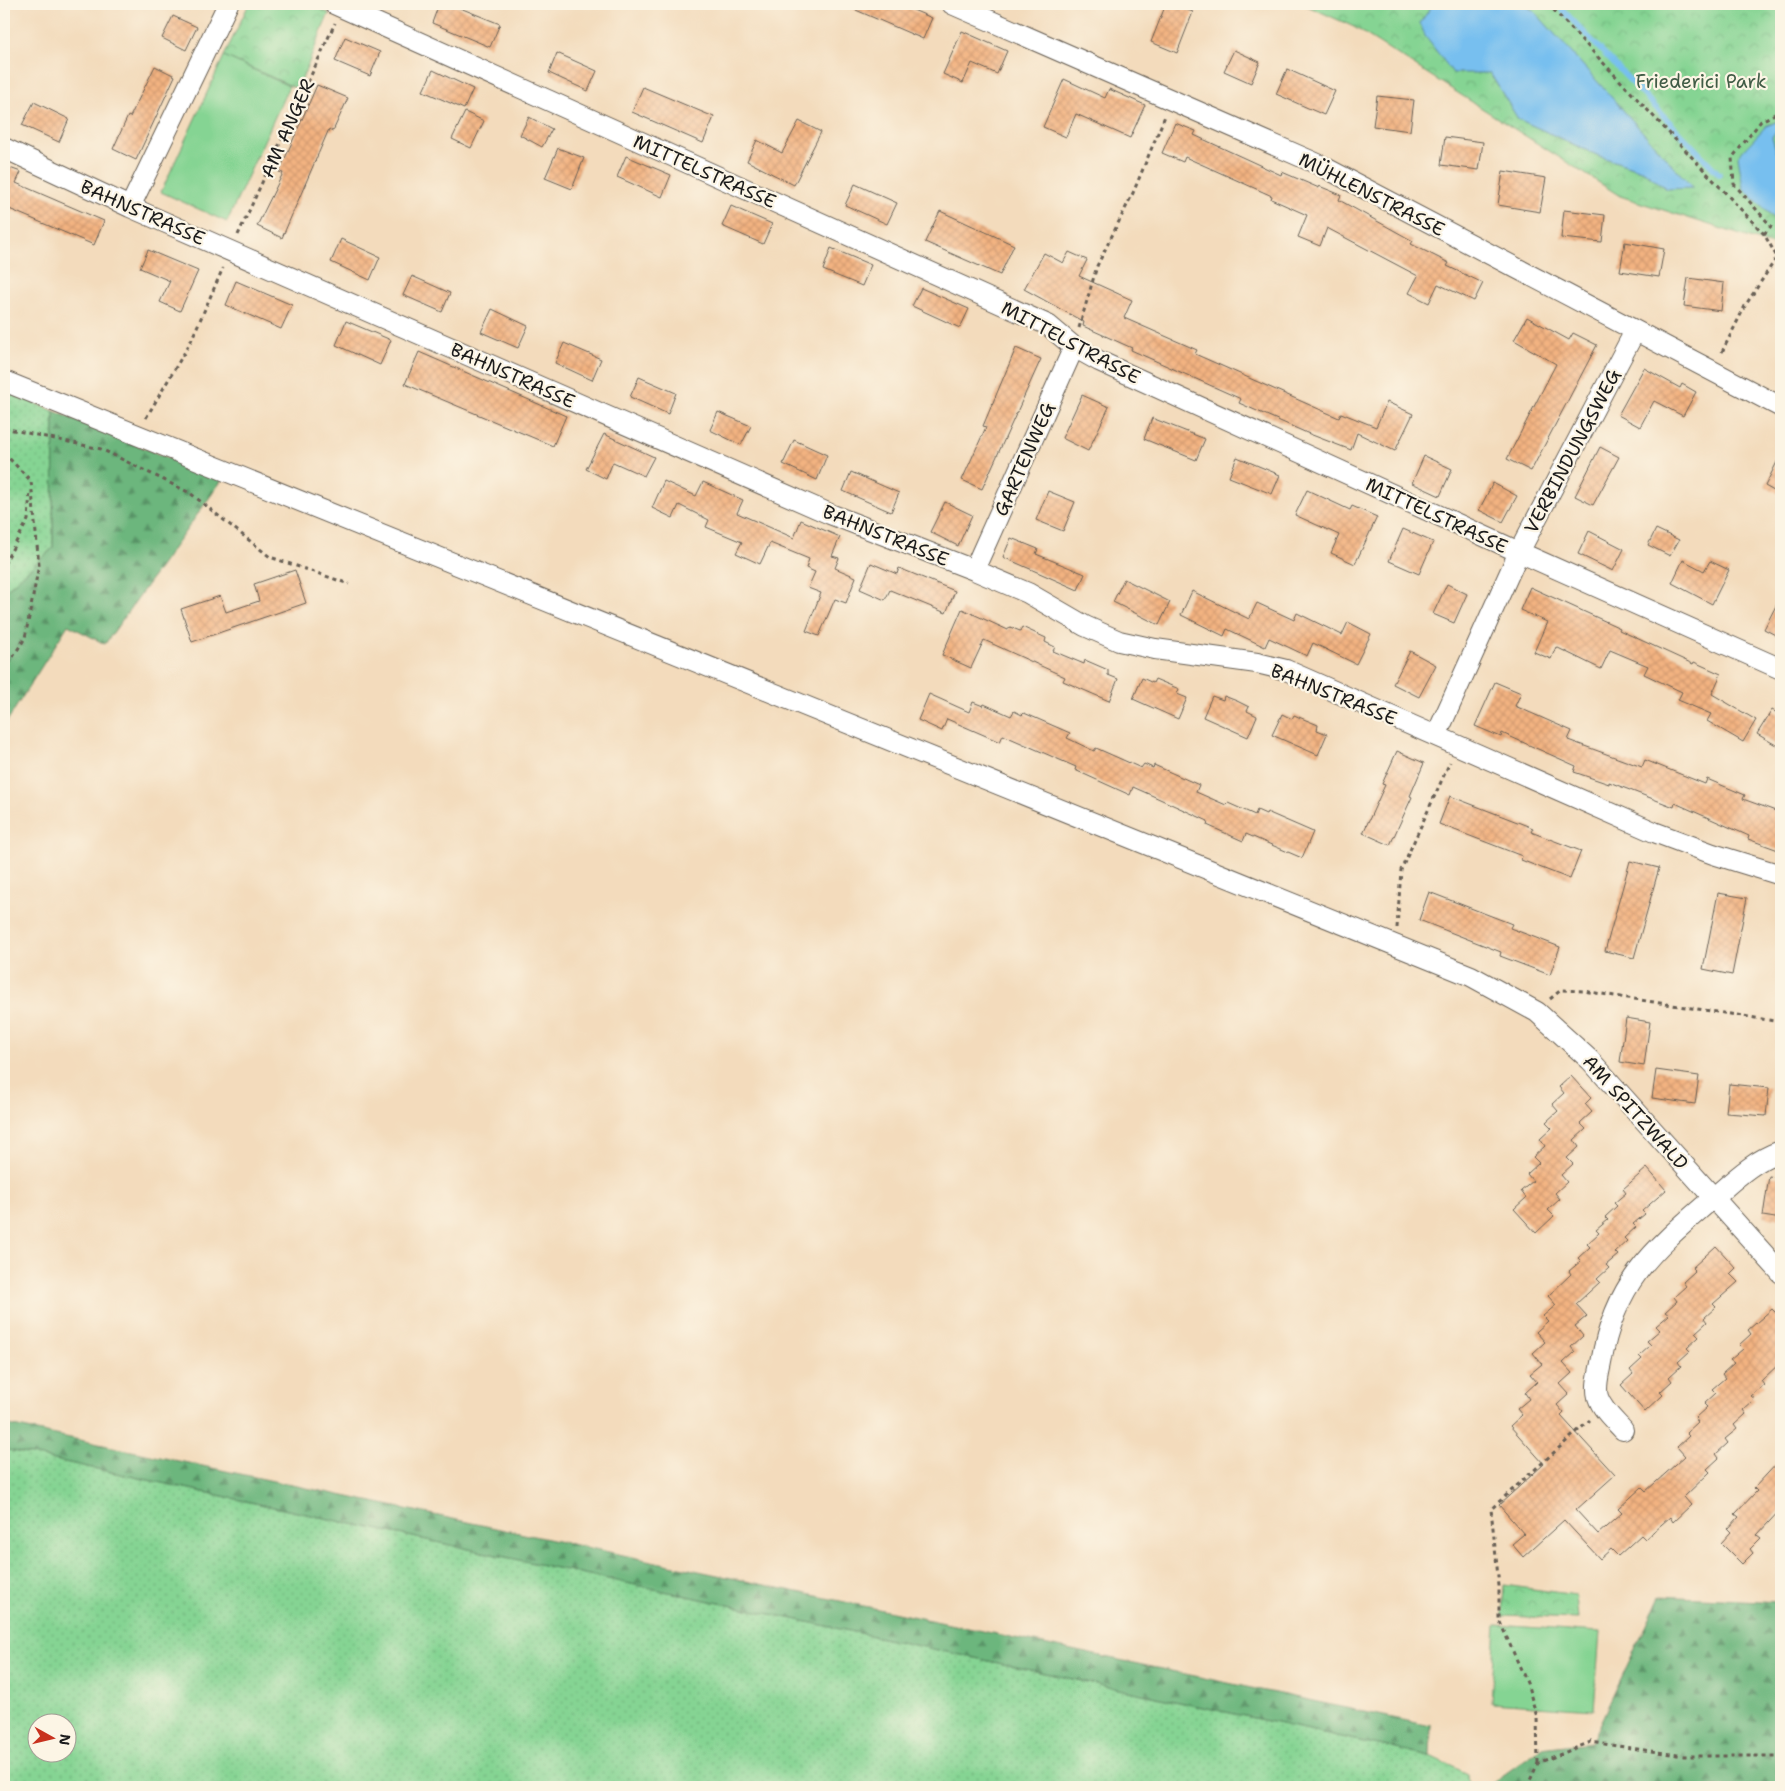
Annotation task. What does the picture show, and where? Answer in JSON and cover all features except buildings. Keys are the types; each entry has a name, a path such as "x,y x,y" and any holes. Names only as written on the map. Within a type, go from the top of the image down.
{"street":[{"path":"130,207 228,4"},
{"name":"MÜHLENSTRASSE","path":"952,4 1320,165 1781,408"},
{"name":"MITTELSTRASSE","path":"338,5 1048,325 1074,348 1099,361 1781,669"},
{"name":"BAHNSTRASSE","path":"4,148 231,252 821,510 1028,593 1085,626 1119,641 1154,649 1257,663 1286,670 1654,832 1713,854 1781,875"},
{"name":"VERBINDUNGSWEG","path":"1436,736 1519,552 1634,331"},
{"name":"GARTENWEG","path":"974,570 1074,348"},
{"name":"AM SPITZWALD","path":"4,381 1471,976 1537,1012 1590,1060 1781,1273"},
{"path":"1623,1430 1600,1403 1597,1391 1608,1330 1624,1294 1639,1269 1658,1247 1754,1164 1781,1151"}],"path":[{"path":"1548,4 1764,234 1777,257 1745,306 1724,351 1707,369"},
{"name":"AM ANGER","path":"137,435 190,343 338,5"},
{"path":"1074,348 1097,266 1133,193 1166,112 1174,101"},
{"path":"1764,234 1771,226 1734,184 1732,158 1761,121 1781,111"},
{"path":"4,428 100,450 190,493 270,557 349,584"},
{"path":"4,453 31,481 39,565 25,638 4,671"},
{"path":"4,564 28,520 31,481"},
{"path":"1396,946 1401,870 1457,746"},
{"path":"1560,990 1583,991 1781,1022"},
{"path":"1527,1787 1538,1763 1537,1717 1527,1683 1499,1620 1499,1586 1492,1510 1604,1408"},
{"path":"1538,1763 1592,1742 1684,1756 1781,1756"}],"green space":[{"path":"249,4 307,4 329,13 298,89 224,56"},
{"name":"Friederici Park","path":"1303,4 1433,4 1421,23 1490,73 1519,119 1599,156 1644,171 1667,189 1534,11 1523,4 1781,4 1781,120 1766,126 1743,188 1781,225 1781,248 1620,196 1354,27"},
{"path":"224,56 289,86 227,222 161,192"},
{"path":"1780,124 1781,155 1777,153 1772,137"},
{"path":"4,391 54,411 53,548 4,592"},
{"path":"54,411 222,480 105,644 68,625 4,726 4,592 53,548"},
{"path":"4,1424 1431,1726 1430,1756 4,1449"},
{"path":"4,1449 1430,1756 1468,1774 1469,1787 4,1787"},
{"path":"1504,1585 1576,1595 1578,1619 1502,1616"},
{"path":"1660,1596 1781,1602 1781,1787 1491,1787 1495,1781 1541,1748 1591,1742"},
{"path":"1496,1625 1600,1632 1594,1710 1491,1703"}],"water":[{"path":"1433,4 1523,4 1534,11 1693,188 1667,189 1644,171 1599,156 1518,119 1490,73 1453,73 1425,36 1420,23"},
{"path":"1781,120 1781,124 1772,137 1777,153 1781,155 1781,225 1743,188 1738,156 1766,126"}],"waterway":[{"path":"1557,4 1719,174"}]}
